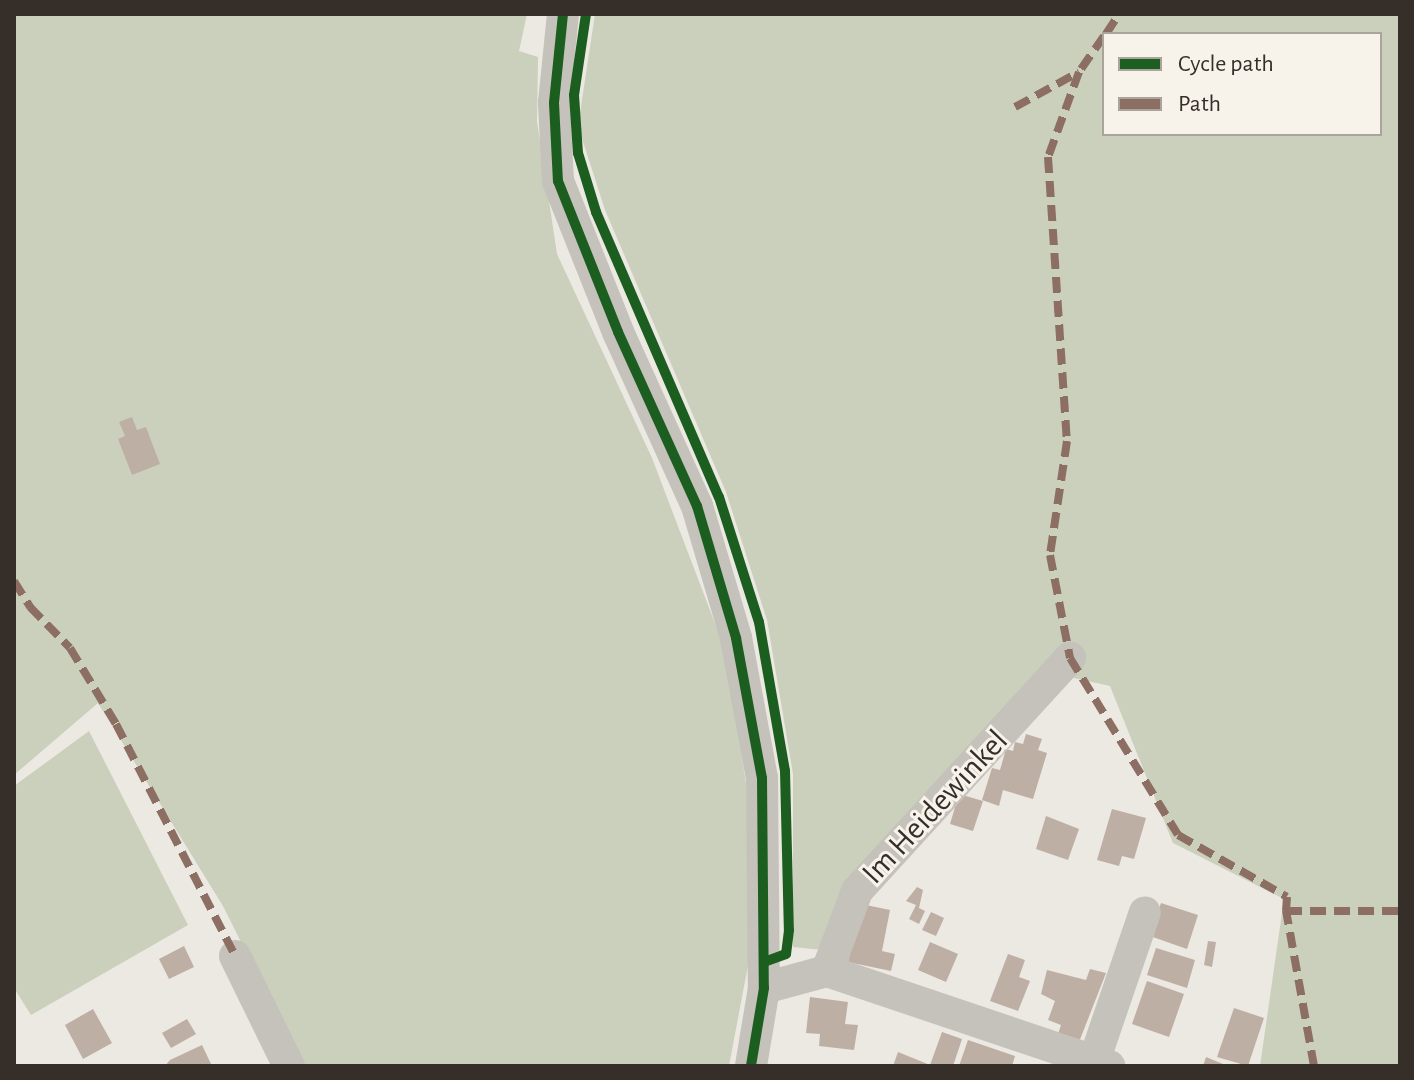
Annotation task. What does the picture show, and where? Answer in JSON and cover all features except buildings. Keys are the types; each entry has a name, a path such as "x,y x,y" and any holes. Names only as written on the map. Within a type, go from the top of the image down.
{"street":[{"path":"563,14 554,103 558,181 618,332 697,506 736,638 762,778 764,988 751,1066"},
{"name":"Im Heidewinkel","path":"827,971 857,891 1070,658"},
{"path":"764,988 827,971 1101,1063 1145,912"},
{"path":"235,956 289,1066"}],"green space":[{"path":"14,14 527,14 519,51 538,57 537,121 557,254 652,458 724,647 746,783 752,944 729,1066 303,1066 223,906 98,703 14,775"},
{"path":"595,14 1400,14 1400,1066 1260,1066 1284,899 1173,843 1110,686 1065,676 851,887 833,951 793,947 793,774 767,620 726,492 605,210 578,126"},
{"path":"89,731 188,925 31,1015 14,988 14,786"}],"marked path":[{"path":"1107,32 1119,14"},
{"path":"1102,39 1079,72 1048,157 1067,441 1050,555 1070,658 1178,835 1287,897 1286,911"},
{"path":"1015,107 1079,72"},
{"path":"14,581 30,607 70,648 116,724 235,956"},
{"path":"1314,1066 1286,911 1400,911"}],"cycle path":[{"path":"563,14 554,103 558,181 618,332 697,506 736,638 762,778 764,988 751,1066"},
{"path":"586,14 574,95 578,153 596,212 719,497 759,622 785,771 789,930 786,954 764,962"}]}
